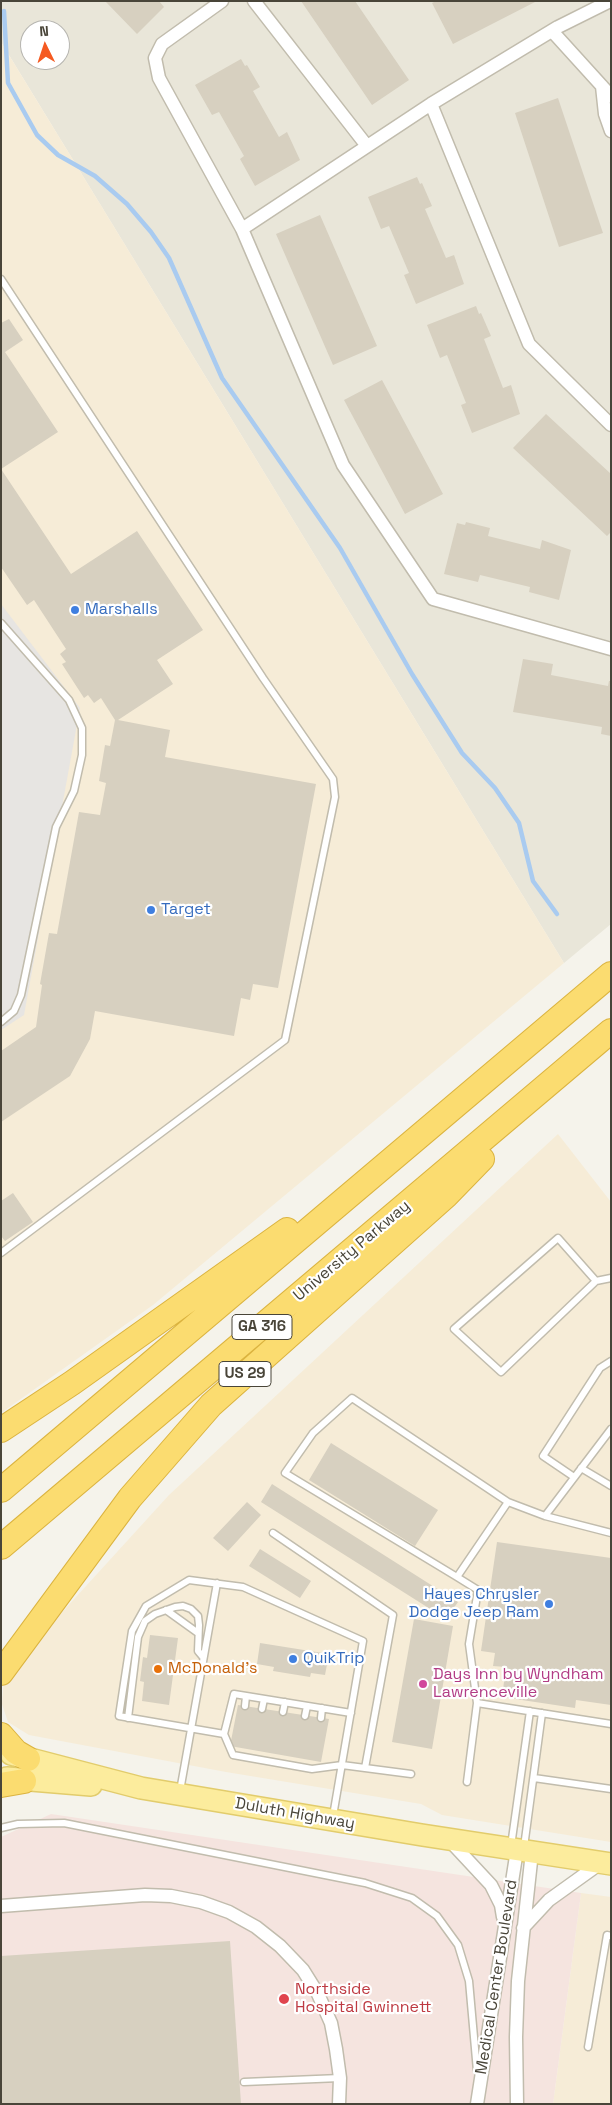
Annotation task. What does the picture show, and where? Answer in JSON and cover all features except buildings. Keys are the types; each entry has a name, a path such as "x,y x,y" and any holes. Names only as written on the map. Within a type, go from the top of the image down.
{"highway":[{"name":"GA 316","path":"1,1490 611,974"},
{"name":"University Parkway","path":"1,1547 611,1031"},
{"name":"US 29","path":"1,1673 130,1498 211,1405 447,1195 489,1151 523,1107"},
{"path":"1,1430 72,1383 299,1222 372,1176"},
{"path":"1,1735 16,1752 18,1772 1,1785"}],"main road":[{"name":"Duluth Highway","path":"1,1752 18,1772 141,1788 449,1840 606,1863"}],"street":[{"path":"222,1 162,44 155,58 159,78 242,229 343,465 433,599 611,649"},
{"path":"254,1 367,146"},
{"path":"242,229 431,104 552,31 610,1"},
{"path":"552,31 611,96"},
{"path":"602,86 605,114 611,131"},
{"path":"431,104 529,344 611,425"},
{"path":"449,1840 491,1885 502,1906 505,1927"},
{"name":"Medical Center Boulevard","path":"477,2104 505,1927 521,1851"},
{"name":"Medical Center Boulevard","path":"517,2104 516,2037 523,1928 521,1851"},
{"name":"Medical Center Boulevard","path":"523,1928 549,1900 606,1863"},
{"path":"1,1906 145,1895 171,1896 201,1902 229,1912 256,1927 280,1946 303,1970 318,1994 331,2023 340,2078 339,2104"}],"lane":[{"path":"1,279 263,678 333,779 335,797 285,1040 1,1253"},
{"path":"1,623 69,700 82,728 82,755 74,791 56,827 21,995 14,1011 1,1022"},
{"path":"596,1281 558,1238 454,1329 501,1372 596,1281 611,1278"},
{"path":"574,1476 543,1456 600,1368 611,1361"},
{"path":"467,1782 477,1703 469,1644 478,1590 285,1473 313,1433 352,1398 508,1502 544,1516 611,1533"},
{"path":"544,1516 611,1429"},
{"path":"581,1468 611,1486"},
{"path":"457,1577 508,1502"},
{"path":"273,1533 393,1615 365,1768"},
{"path":"224,1734 119,1716 132,1631 146,1606 189,1580 243,1587 363,1641 332,1820"},
{"path":"179,1794 217,1583"},
{"path":"128,1718 138,1638 145,1621 166,1610 183,1606 190,1609 198,1616 200,1625 198,1651 203,1657"},
{"path":"166,1610 198,1632"},
{"path":"351,1713 234,1694 224,1734 233,1755 237,1756 312,1769 342,1765 411,1774"},
{"path":"245,1706 246,1696"},
{"path":"262,1709 264,1699"},
{"path":"283,1712 285,1702"},
{"path":"477,1703 611,1724"},
{"path":"305,1716 307,1706"},
{"path":"321,1718 322,1708"},
{"path":"521,1851 530,1711"},
{"path":"521,1851 534,1778 542,1713"},
{"path":"237,1756 238,1748"},
{"path":"254,1759 255,1751"},
{"path":"275,1762 276,1754"},
{"path":"297,1766 298,1758"},
{"path":"312,1769 313,1761"},
{"path":"534,1778 611,1789"},
{"path":"1,1828 18,1824 64,1824 365,1882 412,1898 436,1916 458,1945 469,1981 479,2088"},
{"path":"588,2047 607,1935 611,1936"},
{"path":"244,2082 340,2078"}],"shaded area":[{"path":"1,1 611,1 611,924 564,963 1,42"},
{"path":"1,42 564,963 153,1305 1,1413"},
{"path":"1,604 80,708 24,1015 1,1030"},
{"path":"558,1134 611,1202 611,1842 442,1815 421,1804 226,1772 29,1735 8,1722 2,1704 4,1676 169,1495"},
{"name":"Northside Hospital Gwinnett","path":"51,1814 581,1893 553,2104 1,2104 1,1837"},
{"path":"581,1893 611,1897 611,2104 553,2104"}],"waterway":[{"path":"4,11 8,83 37,135 58,155 95,176 127,204 151,232 169,258 222,378 340,548 412,674 462,753 495,788 519,823 533,881 557,914"}],"place":[{"name":"Marshalls","path":"75,610"},
{"name":"Target","path":"151,910"},
{"name":"Hayes Chrysler Dodge Jeep Ram","path":"549,1604"},
{"name":"QuikTrip","path":"293,1659"},
{"name":"McDonald's","path":"158,1669"},
{"name":"Days Inn by Wyndham Lawrenceville","path":"423,1684"},
{"name":"Northside Hospital Gwinnett","path":"284,1999"}]}
